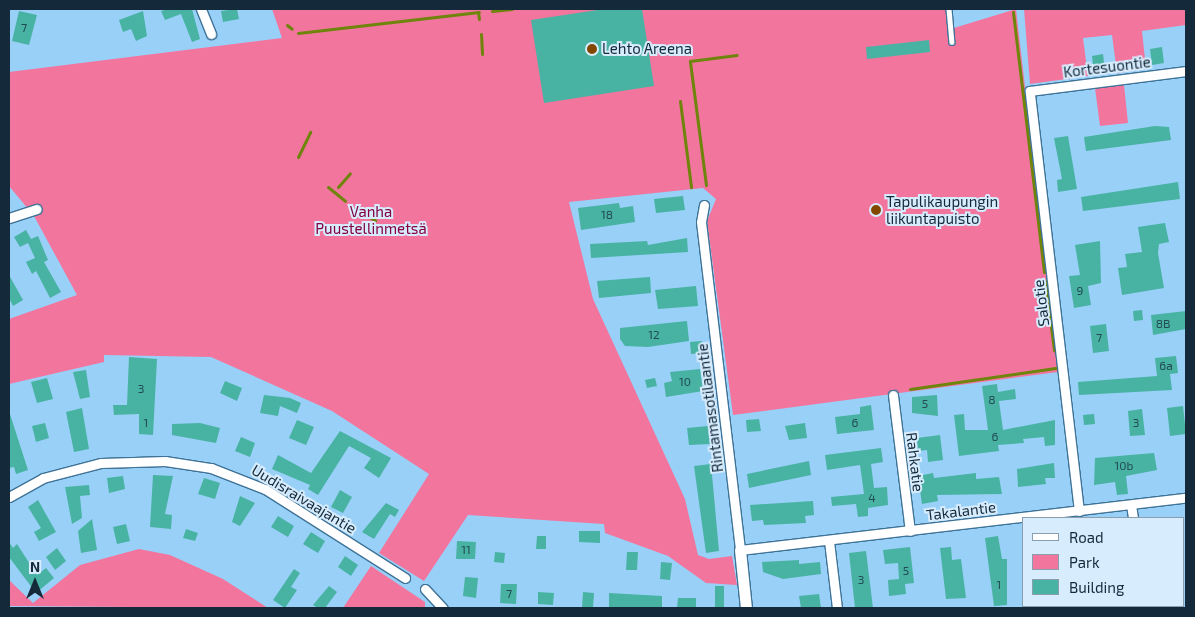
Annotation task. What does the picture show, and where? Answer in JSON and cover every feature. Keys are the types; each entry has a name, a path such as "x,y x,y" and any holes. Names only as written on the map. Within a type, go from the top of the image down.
{"street":[{"path":"201,9 212,34"},
{"name":"Kortesuontie","path":"1030,91 1186,71"},
{"name":"Salotie","path":"1030,91 1080,511"},
{"name":"Rintamasotilaantie","path":"704,205 701,222 746,608"},
{"path":"9,218 37,209"},
{"name":"Rahkatie","path":"894,396 910,531"},
{"name":"Uudisraivaajantie","path":"9,498 43,478 101,463 165,461 206,467 265,489 405,578"},
{"name":"Takalantie","path":"1029,517 1186,498"},
{"path":"1131,505 1133,517"},
{"name":"Takalantie","path":"740,550 1022,518"},
{"path":"828,541 837,608"},
{"path":"425,589 443,608"}],"lane":[{"path":"949,9 952,42"}],"green space":[{"name":"Vanha Puustellinmetsä","path":"272,9 952,9 954,28 1016,9 1058,372 733,415 707,221 716,199 703,188 569,202 593,299 685,499 698,555 709,559 732,556 737,585 706,583 668,556 605,533 604,524 468,515 424,581 379,553 429,474 332,411 211,357 104,355 104,362 9,384 9,319 77,295 34,216 9,186 9,72 282,38"},
{"path":"1024,9 1186,9 1186,25 1142,31 1146,69 1117,73 1112,35 1083,38 1088,76 1030,84"},
{"path":"1124,85 1128,123 1100,126 1095,88"},
{"path":"139,549 170,555 223,579 268,608 9,606 9,580 33,603 80,565"},
{"path":"371,566 425,602 425,608 343,608"}],"building":[{"path":"168,9 192,9 200,39 192,42 181,14 165,20 161,11"},
{"path":"237,9 239,19 223,22 221,11"},
{"name":"Lehto Areena","path":"604,9 642,9 654,86 544,103 531,20"},
{"path":"19,11 37,15 29,45 12,41"},
{"path":"143,11 147,36 136,41 131,29 123,32 119,20"},
{"path":"929,40 930,52 867,59 866,47"},
{"path":"1162,47 1164,63 1152,65 1150,49"},
{"path":"1103,54 1105,71 1094,73 1092,56"},
{"path":"1155,126 1169,127 1171,140 1086,151 1084,137"},
{"path":"1068,136 1077,189 1058,192 1057,180 1062,179 1054,138"},
{"path":"1178,182 1180,199 1083,211 1081,197"},
{"path":"683,196 685,210 656,213 654,199"},
{"path":"619,203 620,208 633,206 635,222 581,230 578,208"},
{"path":"1165,223 1169,242 1159,244 1158,253 1164,288 1122,295 1118,268 1127,267 1125,254 1142,252 1138,227"},
{"path":"26,230 31,239 38,236 48,260 44,262 61,292 50,298 36,271 32,274 26,262 35,258 28,243 20,247 14,237"},
{"path":"687,238 688,252 591,258 590,244 647,241 648,245"},
{"path":"1100,241 1101,283 1088,286 1091,305 1074,308 1069,276 1080,275 1075,245"},
{"path":"9,275 23,300 13,306 9,298"},
{"path":"650,277 651,293 599,298 597,281"},
{"path":"696,286 698,306 658,309 655,290"},
{"path":"1142,310 1143,320 1134,321 1133,311"},
{"path":"1186,311 1186,329 1153,335 1151,315"},
{"path":"687,321 689,341 648,347 625,346 620,339 620,328"},
{"path":"1106,324 1109,351 1093,353 1090,326"},
{"path":"702,341 703,353 691,354 690,342"},
{"path":"1176,356 1178,373 1170,374 1172,390 1079,395 1078,382 1157,376 1155,358"},
{"path":"129,357 157,359 153,435 139,434 139,414 114,415 113,405 127,405"},
{"path":"700,369 703,391 666,397 664,383 672,381 670,372"},
{"path":"86,370 90,397 80,399 73,372"},
{"path":"47,378 53,399 37,403 31,382"},
{"path":"655,378 657,386 647,388 645,380"},
{"path":"225,381 242,388 237,401 220,393"},
{"path":"997,384 998,392 1015,389 1016,399 999,401 1003,430 1055,420 1055,445 1045,446 1044,437 1023,439 1024,443 998,445 999,451 959,456 954,415 964,414 965,430 988,430 982,386"},
{"path":"264,395 290,398 301,403 297,413 280,406 278,416 260,413"},
{"path":"937,395 938,416 912,413 912,397"},
{"path":"871,405 874,430 837,434 835,417 860,414 860,407"},
{"path":"1183,406 1186,434 1170,436 1167,408"},
{"path":"82,408 89,449 74,452 66,412"},
{"path":"1142,409 1145,435 1130,436 1128,411"},
{"path":"9,411 28,470 16,474 14,467 9,468"},
{"path":"1094,414 1095,424 1084,425 1083,415"},
{"path":"759,419 761,431 747,432 746,420"},
{"path":"297,420 314,427 306,445 289,438"},
{"path":"45,423 49,438 36,442 32,426"},
{"path":"200,423 220,428 216,443 172,435 172,424"},
{"path":"805,423 807,438 789,440 785,426"},
{"path":"708,426 710,444 689,445 687,428"},
{"path":"340,431 391,458 379,478 364,468 371,458 349,446 318,495 308,489 310,485 272,469 278,455 311,473"},
{"path":"940,435 943,460 928,462 927,450 918,451 917,438"},
{"path":"241,437 255,443 250,457 235,451"},
{"path":"881,448 883,462 871,464 874,488 887,487 888,505 868,508 868,516 858,517 856,504 832,506 831,497 864,494 860,465 827,470 825,455"},
{"path":"1154,453 1157,470 1126,476 1128,494 1117,495 1115,482 1094,485 1095,458"},
{"path":"809,461 811,475 749,488 747,474"},
{"path":"1054,463 1055,478 1045,478 1046,484 1018,487 1017,469"},
{"path":"711,464 719,551 706,553 694,466"},
{"path":"933,473 934,478 976,473 976,479 999,477 1002,494 937,495 938,501 922,504 918,476"},
{"path":"153,475 173,476 165,514 172,515 171,529 150,527"},
{"path":"123,476 125,489 109,493 107,478"},
{"path":"204,478 220,483 215,499 198,494"},
{"path":"89,485 90,495 80,496 82,518 72,524 65,487"},
{"path":"340,490 352,497 343,513 331,507"},
{"path":"240,496 255,503 240,526 232,522"},
{"path":"38,500 56,532 39,541 34,532 41,528 28,507"},
{"path":"813,501 814,515 805,516 806,523 764,525 763,520 752,521 750,505"},
{"path":"386,503 399,510 395,517 390,514 374,539 362,532"},
{"path":"278,516 294,526 288,537 271,527"},
{"path":"92,519 97,550 81,553 78,531"},
{"path":"126,524 130,541 117,544 113,527"},
{"path":"186,529 198,533 195,541 183,538"},
{"path":"579,531 600,531 600,543 579,542"},
{"path":"311,532 325,541 318,553 303,544"},
{"path":"537,536 546,536 546,549 536,549"},
{"path":"998,536 1002,559 1007,559 1007,605 994,606 985,538"},
{"path":"457,541 476,542 475,559 456,559"},
{"path":"9,542 13,548 17,544 37,575 46,568 54,578 36,593 9,557"},
{"path":"910,547 914,583 905,584 906,594 889,596 888,580 899,579 898,563 885,564 883,550"},
{"path":"951,547 952,560 961,559 966,598 946,599 940,548"},
{"path":"57,548 66,561 55,570 46,557"},
{"path":"866,551 873,608 855,608 849,553"},
{"path":"495,552 505,553 504,563 494,562"},
{"path":"627,552 638,552 637,570 626,570"},
{"path":"345,556 358,565 351,576 338,567"},
{"path":"799,560 799,564 820,562 821,574 783,579 763,572 762,562"},
{"path":"661,562 672,563 670,580 660,579"},
{"path":"294,569 300,573 291,587 297,590 285,608 273,600"},
{"path":"465,577 478,578 476,598 463,596"},
{"path":"501,584 517,584 516,604 500,603"},
{"path":"329,586 337,592 325,608 318,608 313,605"},
{"path":"715,586 724,586 724,608 715,608"},
{"path":"538,592 554,593 553,605 538,604"},
{"path":"583,592 594,593 593,608 582,608"},
{"path":"609,593 662,596 662,608 609,608"},
{"path":"819,594 821,608 801,608 799,596"},
{"path":"678,598 696,598 696,608 677,608"}],"waterway":[{"path":"492,11 512,9"},
{"path":"478,12 479,19"},
{"path":"298,33 479,12"},
{"path":"1013,12 1044,272"},
{"path":"287,25 292,29"},
{"path":"481,34 482,54"},
{"path":"706,185 690,61 737,55"},
{"path":"680,101 691,187"},
{"path":"298,157 310,132"},
{"path":"338,187 350,173"},
{"path":"328,187 345,201"},
{"path":"354,209 375,220"},
{"path":"1045,281 1054,350"},
{"path":"910,389 1055,368"}],"place":[{"name":"Lehto Areena","path":"592,49"},
{"name":"Tapulikaupungin liikuntapuisto","path":"876,210"}]}
